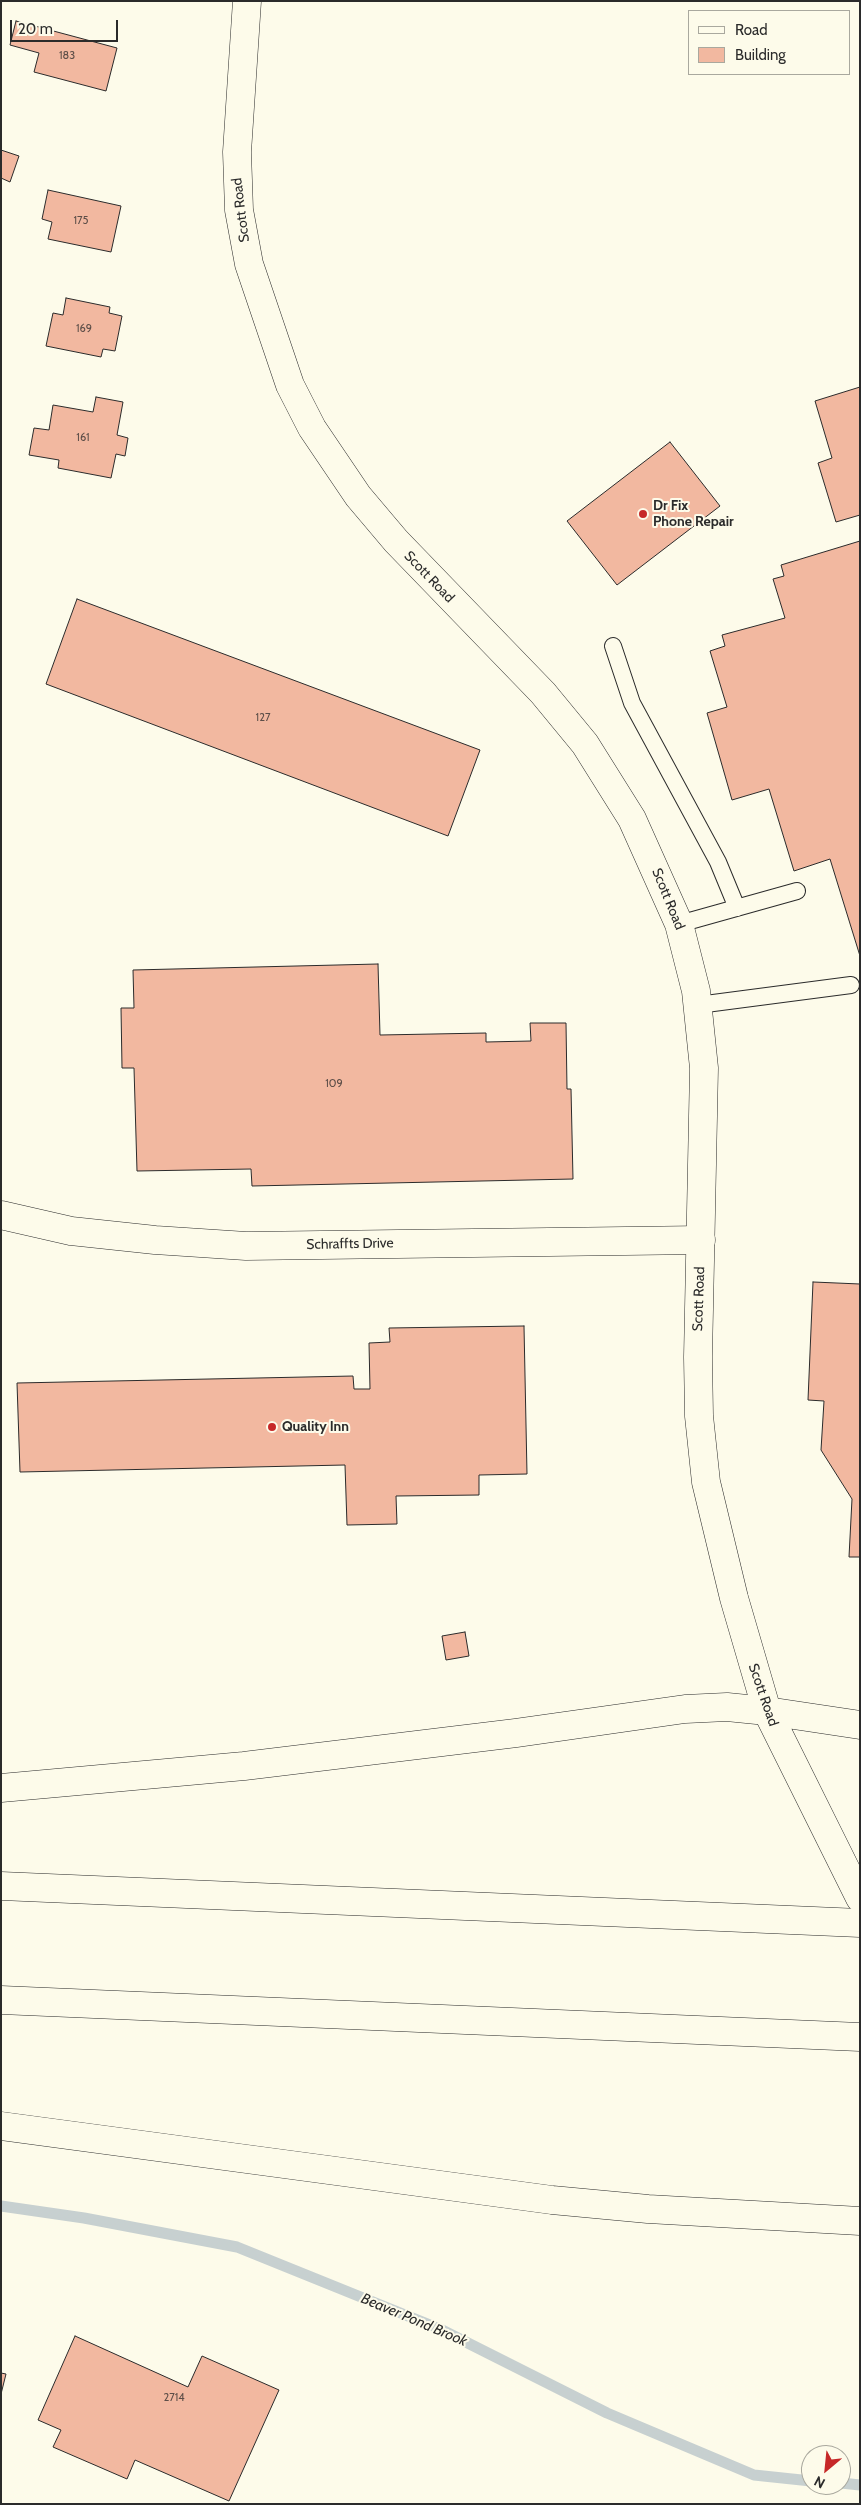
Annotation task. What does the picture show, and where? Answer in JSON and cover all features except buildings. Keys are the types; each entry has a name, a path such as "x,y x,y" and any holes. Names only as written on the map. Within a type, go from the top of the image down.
{"main road":[{"name":"Scott Road","path":"247,1 236,152 239,210 249,264 290,385 312,428 365,504 428,576 543,693 585,744 632,819 679,924 688,952 698,1005 704,1077 698,1376 699,1416 706,1482 734,1598 767,1711 860,1898"},
{"name":"Schraffts Drive","path":"1,1215 71,1230 155,1240 246,1246 701,1240"},
{"path":"1,1788 254,1765 704,1707 767,1711 860,1725"},
{"path":"1,1886 860,1923"},
{"path":"1,2000 860,2037"},
{"path":"1,2126 552,2200 648,2210 860,2221"}],"lane":[{"path":"613,646 632,703 718,862 737,908"},
{"path":"679,924 797,891"},
{"path":"698,1005 851,985"}],"waterway":[{"name":"Beaver Pond Brook","path":"1,2206 84,2218 237,2247 440,2329 607,2413 754,2475 801,2480"},
{"name":"Beaver Pond Brook","path":"851,2484 860,2485"}],"place":[{"name":"Dr Fix Phone Repair","path":"643,514"},
{"name":"Quality Inn","path":"272,1427"}]}
